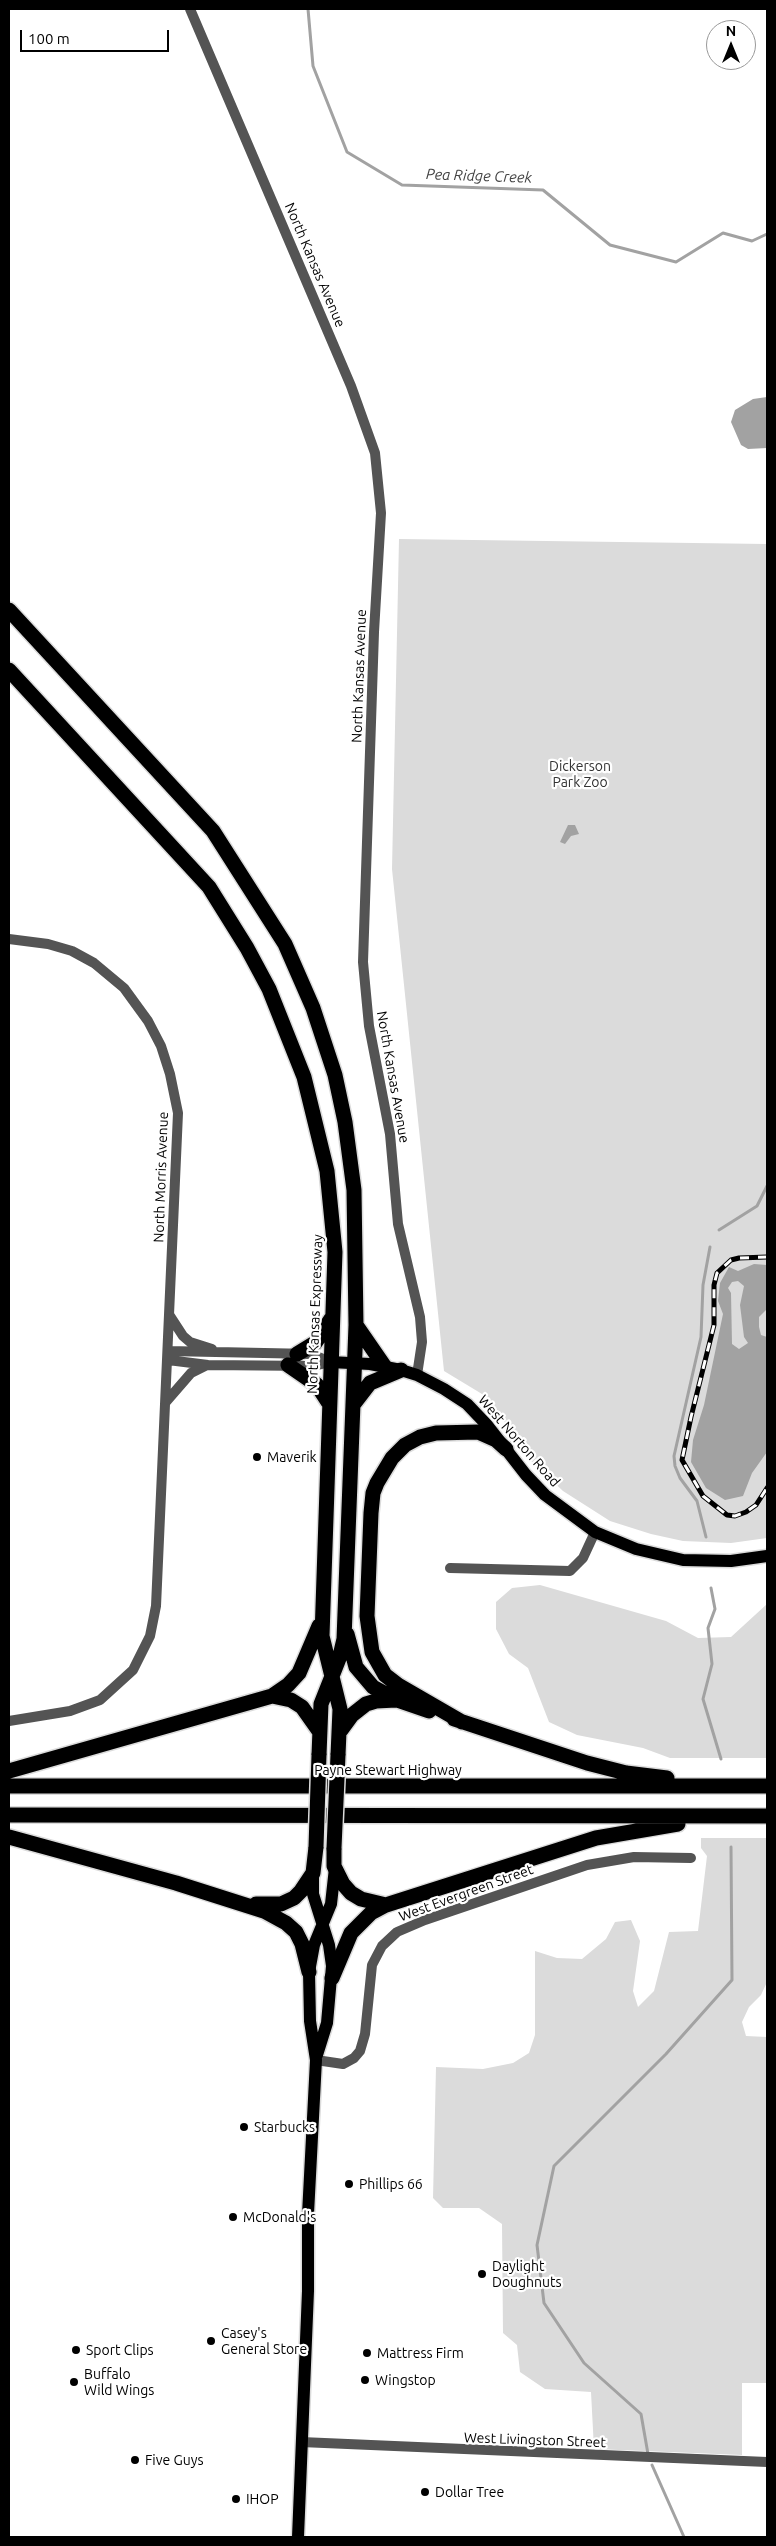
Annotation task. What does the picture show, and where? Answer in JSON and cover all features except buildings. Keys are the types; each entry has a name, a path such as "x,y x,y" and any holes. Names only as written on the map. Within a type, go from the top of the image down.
{"highway":[{"name":"North Kansas Expressway","path":"9,610 213,831 281,938 304,986 324,1037 340,1098 354,1190 356,1325 345,1569 345,1627 343,1647 322,1697 319,1731 320,1755 316,1847 313,1873"},
{"name":"North Kansas Expressway","path":"9,670 209,887 247,948 269,989 288,1032 311,1100 323,1147 332,1211 335,1252 328,1402 323,1648 339,1701 340,1730 334,1866"},
{"path":"328,1402 318,1385 292,1360 315,1343 332,1318"},
{"path":"356,1325 385,1367"},
{"path":"352,1405 370,1384 401,1370"},
{"path":"462,1722 398,1685 385,1674 372,1652 367,1616 373,1494 376,1482 392,1458 405,1446 420,1437 436,1433 478,1432 496,1440 506,1449"},
{"path":"9,1770 272,1696 299,1673 324,1615"},
{"path":"345,1627 353,1660 362,1675 373,1687 397,1700 609,1769 723,1786"},
{"path":"272,1696 291,1700 302,1707 319,1731"},
{"path":"340,1730 352,1715 366,1704 376,1701 397,1700"},
{"name":"Payne Stewart Highway","path":"9,1786 767,1786"},
{"path":"9,1815 767,1816"},
{"path":"332,1978 351,1933 371,1913 386,1905 596,1838 634,1830 736,1816"},
{"path":"9,1837 242,1902 273,1915 292,1928 302,1944 309,1972"},
{"path":"334,1866 343,1884 351,1893 361,1899 386,1905"},
{"path":"242,1902 267,1905 287,1902 301,1891 313,1873"}],"main road":[{"name":"West Norton Road","path":"330,1362 354,1362 401,1370 417,1375 444,1389 467,1404 545,1495 594,1532 636,1549 683,1560 731,1561 767,1556"},
{"name":"North Kansas Expressway","path":"298,2537 308,2291 308,2214 316,2060 310,2022 309,1972 314,1945 334,1893 334,1866"},
{"name":"North Kansas Expressway","path":"313,1873 313,1894 331,1954 332,1978 327,2023 316,2060"}],"street":[{"name":"North Kansas Avenue","path":"190,9 351,386 375,453 381,513 362,941 366,1005 390,1134 398,1224 421,1325 422,1342 417,1375"},
{"name":"North Morris Avenue","path":"9,939 48,944 72,951 104,970 132,997 155,1033 170,1074 178,1113 168,1355"},
{"path":"170,1316 183,1336 190,1342 222,1353"},
{"name":"West Norton Road","path":"168,1355 222,1353 292,1360 312,1366 330,1362"},
{"name":"West Norton Road","path":"168,1355 208,1365 292,1360 312,1354 330,1362"},
{"path":"9,1721 70,1711 100,1700 130,1674 143,1654 153,1626 156,1606 168,1355"},
{"path":"166,1403 191,1373 208,1365"},
{"path":"450,1568 570,1571 583,1558 594,1532"},
{"name":"West Evergreen Street","path":"316,2060 342,2064 354,2058 360,2051 365,2034 372,1965 382,1946 397,1932 425,1920 587,1865 634,1857 691,1858"},
{"name":"West Livingston Street","path":"301,2442 767,2462"}],"green space":[{"name":"Dickerson Park Zoo","path":"399,539 767,544 767,1538 731,1543 683,1541 651,1534 610,1521 563,1491 530,1460 492,1404 482,1394 444,1371 392,869"},
{"path":"540,1585 666,1621 698,1638 731,1637 767,1604 767,1758 670,1758 643,1748 577,1735 549,1722 528,1668 509,1654 496,1629 496,1602 512,1588"},
{"path":"701,1838 767,1838 767,1982 761,1995 749,2007 742,2022 746,2036 767,2037 767,2383 742,2383 742,2455 594,2449 591,2392 545,2389 520,2372 517,2345 503,2333 502,2224 479,2208 443,2208 433,2198 436,2067 483,2069 513,2063 529,2053 535,2035 535,1951 557,1958 582,1959 606,1939 615,1922 631,1920 640,1941 633,1991 638,2007 654,1991 669,1932 698,1931 707,1856 701,1848"}],"shaded area":[{"path":"767,397 767,448 748,449 741,445 731,422 735,410 753,399"},
{"path":"568,825 575,825 579,834 571,836 565,844 560,842"},
{"path":"754,1264 767,1265 767,1309 759,1317 759,1327 761,1335 767,1337 767,1452 752,1473 743,1496 725,1500 706,1488 691,1462 693,1440 704,1405 723,1314 718,1301 720,1283 729,1267 738,1271","holes":["738,1281 744,1286 740,1305 744,1337 748,1343 739,1349 732,1344 731,1293 728,1288 732,1282"]}],"waterway":[{"name":"Pea Ridge Creek","path":"308,9 313,66 347,152 402,185 543,190 610,245 676,262 723,233 752,241 767,234"},
{"path":"719,1230 757,1206 767,1186"},
{"path":"706,1537 697,1501 680,1478 675,1466 674,1456 701,1337 703,1285 710,1247"},
{"path":"711,1588 715,1609 708,1628 712,1664 703,1699 721,1759"},
{"path":"648,2454 641,2414 584,2363 544,2303 537,2245 554,2166 666,2054 732,1980 731,1847"},
{"path":"652,2465 684,2537"}],"railway":[{"path":"767,1257 731,1260 717,1273 714,1285 714,1325 682,1460 703,1496 727,1515 735,1516 746,1512 756,1505 767,1488"}],"place":[{"name":"Maverik","path":"257,1457"},
{"name":"Starbucks","path":"244,2127"},
{"name":"Phillips 66","path":"349,2184"},
{"name":"McDonald's","path":"233,2217"},
{"name":"Daylight Doughnuts","path":"482,2274"},
{"name":"Casey's General Store","path":"211,2341"},
{"name":"Sport Clips","path":"76,2350"},
{"name":"Mattress Firm","path":"367,2353"},
{"name":"Wingstop","path":"365,2380"},
{"name":"Buffalo Wild Wings","path":"74,2382"},
{"name":"Five Guys","path":"135,2460"},
{"name":"Dollar Tree","path":"425,2492"},
{"name":"IHOP","path":"236,2499"}]}
